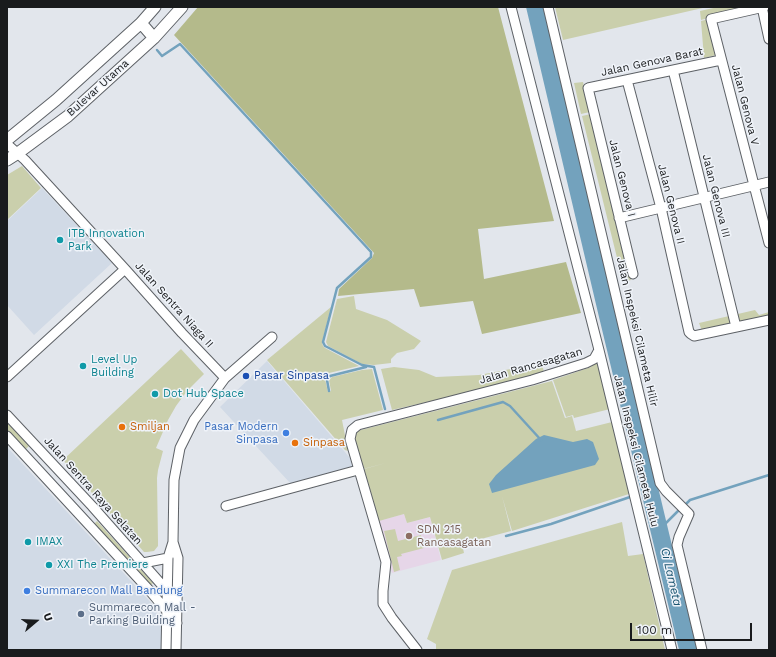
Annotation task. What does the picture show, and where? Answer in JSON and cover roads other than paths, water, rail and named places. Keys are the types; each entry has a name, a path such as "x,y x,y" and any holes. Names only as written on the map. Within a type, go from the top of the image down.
{"main road":[{"name":"Bulevar Utama","path":"7,140 56,100 141,23 155,7"},
{"name":"Bulevar Utama","path":"7,160 68,116 154,38 182,7"},
{"path":"141,23 154,38"}],"street":[{"path":"511,7 599,350"},
{"name":"Jalan Inspeksi Cilameta Hilir","path":"548,7 660,483 666,491 689,513 677,546 702,650"},
{"path":"763,7 769,39"},
{"name":"Jalan Genova V","path":"763,7 711,19 753,186 769,243"},
{"name":"Jalan Genova Barat","path":"588,88 721,60"},
{"name":"Jalan Genova III","path":"673,70 736,327"},
{"name":"Jalan Genova II","path":"627,80 661,208 689,332 694,336 736,327"},
{"name":"Jalan Genova I","path":"588,88 633,274"},
{"name":"Jalan Sentra Niaga II","path":"7,144 18,153 225,378"},
{"path":"619,218 769,182"},
{"path":"7,377 125,269"},
{"path":"736,327 769,320"},
{"path":"166,650 168,558 172,542 174,480 180,448 194,420 225,378 272,337"},
{"name":"Jalan Rancasagatan","path":"417,650 392,618 384,604 383,591 386,570 385,555 358,470 350,436 352,430 358,426 532,380 590,361 594,359 599,350"},
{"name":"Jalan Inspeksi Cilameta Hulu","path":"599,350 672,650"},
{"name":"Jalan Sentra Raya Selatan","path":"7,414 92,506 177,602"},
{"path":"7,436 177,622"},
{"path":"226,506 358,470"},
{"path":"81,516 92,506"},
{"path":"172,542 178,558 176,650"},
{"path":"143,563 168,558"}],"water":[{"path":"526,7 543,7 697,650 679,650"},
{"path":"544,435 573,442 587,439 593,442 599,459 595,465 492,493 489,484 496,475 536,439"}],"waterway":[{"path":"157,50 162,56 180,44 371,252 371,257 337,288 323,342 325,346 362,365 374,367 385,409"},
{"path":"329,391 327,380 330,376 366,367"},
{"path":"438,420 503,402 510,406 541,440"},
{"name":"Ci Lameta","path":"684,506 690,500 769,475"},
{"path":"506,536 551,524 630,497"},
{"name":"Ci Lameta","path":"665,524 680,509"}],"place":[{"name":"ITB Innovation Park","path":"60,240"},
{"name":"Level Up Building","path":"83,366"},
{"name":"Pasar Sinpasa","path":"246,376"},
{"name":"Dot Hub Space","path":"155,394"},
{"name":"Smiljan","path":"122,427"},
{"name":"Pasar Modern Sinpasa","path":"286,433"},
{"name":"Sinpasa","path":"295,443"},
{"name":"SDN 215 Rancasagatan","path":"409,536"},
{"name":"IMAX","path":"28,542"},
{"name":"XXI The Premiere","path":"49,565"},
{"name":"Summarecon Mall Bandung","path":"27,591"},
{"name":"Summarecon Mall - Parking Building","path":"81,614"}]}
